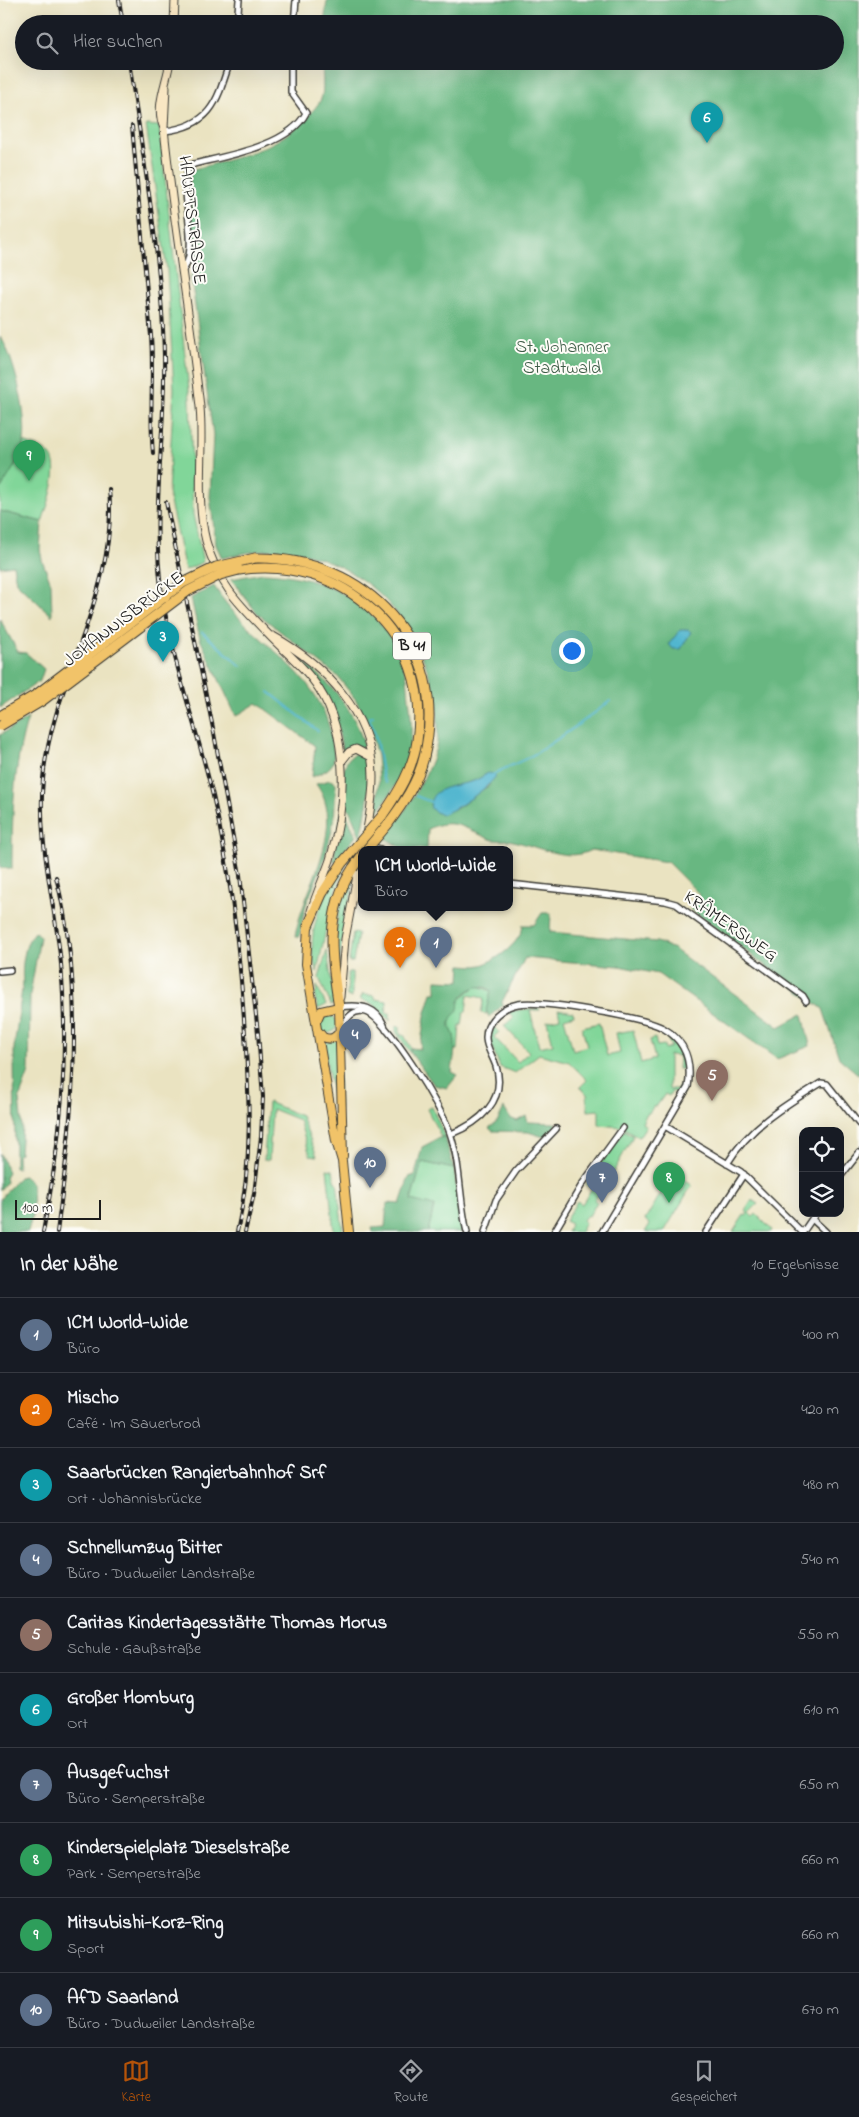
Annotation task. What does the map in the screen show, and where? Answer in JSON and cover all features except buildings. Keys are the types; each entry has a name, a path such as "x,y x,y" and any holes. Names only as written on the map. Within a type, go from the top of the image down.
{"highway":[{"name":"JOHANNISBRÜCKE","path":"0,716 37,694 183,582 216,567 255,558 279,558 309,563 351,580 386,609 412,646 426,686 428,731 424,758 414,784 388,824 368,846"},
{"name":"JOHANNISBRÜCKE","path":"0,726 24,714 50,696 188,590 205,581 233,571 276,567 310,573 350,592 369,607 386,626 409,664 417,694 419,727 417,742 404,780 382,816 342,863 322,894 308,926"},
{"name":"B 41","path":"339,1007 331,949 331,927 339,894 358,859"}],"main road":[{"path":"174,15 175,0"},
{"name":"HAUPTSTRASSE","path":"169,70 164,130 201,428 201,512 206,541 219,575 232,595 252,620 268,634"},
{"path":"268,634 310,663 344,695 363,729 371,757 371,803 365,846"},
{"path":"268,634 312,679 325,698 335,725 341,762 341,794 337,832 330,860 310,911 306,964 336,1140 342,1161"},
{"path":"341,762 349,752 356,749 371,757"},
{"path":"350,1232 342,1161 339,1007 345,940 358,878"},
{"path":"339,1007 321,1011 317,1026 326,1039 335,1037 340,1030"}],"street":[{"path":"238,15 239,0"},
{"path":"295,15 296,0"},
{"path":"164,130 196,124 209,112 220,91 227,70"},
{"path":"182,272 190,256 187,197 189,167 194,164 238,154 266,144 300,121 306,113 291,92 291,70"},
{"name":"KRÄMERSWEG","path":"513,884 665,900 676,904 803,996 806,1001"},
{"path":"0,971 10,970"},
{"path":"451,1134 477,1122 488,1111 494,1100 497,1088 497,1071 486,1041 488,1027 494,1018 509,1007 522,1004 575,1008 655,1024 678,1040 689,1059 690,1079 686,1093 602,1232"},
{"path":"339,1007 359,1005 372,1008 384,1022 386,1030"},
{"path":"340,1030 347,1017 362,1011 371,1014 386,1030 433,1095 451,1134 467,1232"},
{"path":"727,1164 740,1145 773,1113 821,1083 827,1084 859,1124"},
{"path":"666,1126 744,1174 803,1232 812,1219 826,1232"},
{"path":"554,1232 583,1183 623,1128"},
{"path":"485,1232 496,1200 512,1175 556,1129"},
{"path":"844,1172 859,1153"},
{"path":"706,1232 744,1174"}],"green space":[{"name":"St. Johanner Stadtwald","path":"327,0 859,0 859,1075 839,1058 823,1009 690,909 700,895 667,862 591,850 582,854 563,854 513,841 493,840 453,824 437,825 428,829 427,846 398,846 385,838 416,792 430,765 437,742 438,716 429,675 409,630 379,594 340,566 317,557 293,551 275,550 257,551 222,558 216,545 210,497 213,435 191,277 193,272 190,174 194,169 255,151 282,138 318,105 323,87 322,70 844,70 844,15 325,15","holes":["488,773 489,786 455,809 430,805 432,799 440,791 452,786 475,781"]},
{"path":"146,125 159,126 190,399 193,514 203,562 185,570 168,493 174,389 167,270"},
{"path":"0,336 15,371 22,402 25,430 21,454 0,490"},
{"path":"24,442 49,454 55,468 53,487 42,522 0,511 0,490"},
{"path":"0,511 42,522 40,549 51,583 52,616 16,582 13,565 0,567"},
{"path":"263,573 287,575 310,580 352,599 370,613 385,630 398,650 407,679 411,723 410,748 400,777 375,816 379,781 377,756 370,729 356,700 338,677 257,613 231,579"},
{"path":"214,586 229,606 299,674 314,693 325,715 332,740 334,760 326,770 312,777 315,746 257,703 236,716 200,639 191,598"},
{"path":"0,619 18,652 26,653 44,669 40,681 0,708"},
{"path":"298,658 331,686 340,697 355,720 365,748 356,746 343,752 333,707 322,687"},
{"path":"28,718 16,773 12,869 0,868 0,735"},
{"path":"357,753 364,755 369,772 369,795 361,838 350,811 344,803 343,782 347,761"},
{"path":"330,780 336,783 334,822 325,858 306,905 299,937 295,937 299,919 326,840 328,820 325,801 316,784"},
{"path":"343,807 356,836 336,862 333,860"},
{"path":"345,866 332,901 317,972 313,959 312,945 317,916 329,889"},
{"path":"355,874 337,968 335,943 337,919 344,896"},
{"path":"542,913 551,913 550,932 657,942 674,949 779,1027 803,1014 810,1046 777,1059 658,974 619,966 525,958 502,1002 503,1005 489,1017 486,1010 491,991 487,988 473,988 461,998 458,1009 451,1018 450,1024 455,1044 452,1072 458,1075 447,1088 434,1085 410,1052 411,1048 420,1049 425,1016 432,993 436,993 436,980 460,981 461,965 481,965 501,955 518,938 523,925 534,925"},
{"path":"34,932 40,937 30,995 29,1072 19,1099 22,1127 20,1153 17,1156 18,1168 15,1168 14,1048 23,982 24,956 28,942"},
{"path":"353,933 358,934 353,962 349,962"},
{"path":"327,950 335,1004 331,1005 319,978"},
{"path":"348,972 352,972 352,998 347,996"},
{"path":"317,986 326,1005 318,1009 315,998"},
{"path":"478,986 491,991 486,1014 481,1013 484,998 468,995 466,1012 464,1012 462,1025 460,1025 458,1050 453,1050 454,1039 450,1025 451,1017 456,1006 464,996"},
{"path":"363,994 387,1001 386,1013 390,1013 390,1021 374,1005 360,999"},
{"path":"539,1008 540,1010 530,1010 539,1047 553,1044 547,1021 560,1018 558,1009 573,1012 574,1015 564,1018 573,1050 587,1046 582,1027 599,1023 607,1056 620,1053 616,1033 633,1030 641,1063 655,1059 650,1040 655,1038 657,1046 664,1045 665,1049 671,1047 668,1039 671,1038 682,1055 686,1069 678,1069 679,1056 669,1055 669,1089 678,1089 679,1085 685,1085 681,1096 672,1091 669,1096 665,1094 656,1107 654,1106 647,1113 642,1123 646,1126 639,1137 622,1127 599,1125 599,1110 588,1111 587,1094 580,1087 587,1080 569,1062 539,1054 515,1073 500,1067 489,1040 495,1022 497,1024 494,1027 499,1032 494,1037 518,1062 529,1052 504,1026 514,1017 508,1011"},
{"path":"328,1015 334,1018 337,1024 334,1030 328,1033 322,1030 319,1024 322,1018"},
{"path":"396,1026 400,1027 400,1035 404,1035 411,1048 410,1052 396,1032"},
{"path":"337,1039 339,1108 335,1109 323,1042"},
{"path":"268,1102 301,1116 317,1156 310,1155 299,1120 272,1109 269,1160 264,1160"},
{"path":"432,1107 445,1137 441,1137 427,1109"},
{"path":"504,1108 510,1118 517,1121 526,1116 528,1122 555,1123 557,1125 544,1137 528,1132 492,1131 489,1128 497,1122"},
{"path":"624,1130 633,1136 600,1197 597,1196 594,1200 597,1202 589,1216 587,1215 582,1221 585,1223 580,1232 567,1232 571,1224 565,1221 577,1201 582,1204 592,1188 586,1185 594,1174 601,1177 604,1171 598,1167"},
{"path":"441,1137 445,1137 454,1169 422,1162 411,1200 434,1206 428,1232 373,1232 372,1228 385,1227 387,1203 400,1204 409,1177 415,1175 422,1147"},
{"path":"0,1153 8,1172 5,1177 6,1182 0,1190"},
{"path":"422,1162 454,1169 462,1232 428,1232 434,1207 411,1201"},
{"path":"327,1169 333,1170 335,1182 337,1182 343,1232 334,1232"},
{"path":"673,1173 692,1185 664,1232 645,1232 650,1224 645,1220"},
{"path":"24,1176 32,1183 33,1213 28,1232 0,1232 0,1199 19,1177"},
{"path":"752,1200 758,1204 749,1213 753,1217 756,1214 772,1230 771,1232 733,1232 744,1215 746,1216 748,1213 745,1211"}],"water":[{"path":"680,630 691,632 681,649 673,649 669,644"},
{"path":"488,773 496,776 479,793 463,804 441,815 431,809 433,796 437,792 450,786 475,781"}],"waterway":[{"path":"202,632 241,666"},
{"path":"269,692 318,731"},
{"path":"492,775 536,754 610,701"},
{"path":"373,716 369,718 375,734 383,778 386,783"},
{"path":"416,796 431,802"}],"railway":[{"path":"119,0 122,15"},
{"path":"130,70 160,283 164,386 158,534 162,594 178,670 207,771 219,824 229,879 239,963 244,1019 249,1126 246,1178 237,1232"},
{"path":"132,126 151,336 151,424 153,453"},
{"path":"43,1232 55,1165 64,1065 61,964 44,849 42,825 43,779 49,742 59,706 95,600 104,564 109,527 109,489"},
{"path":"166,502 213,728 240,875 258,1033 263,1097 261,1137 254,1194 245,1232"},
{"path":"56,877 65,921 74,1009 72,1099 57,1232"}],"place":[{"name":"Großer Homburg","path":"707,143"},
{"name":"Mitsubishi-Korz-Ring","path":"29,481"},
{"name":"Saarbrücken Rangierbahnhof Srf","path":"163,662"},
{"name":"Mischo","path":"400,968"},
{"name":"ICM World-Wide","path":"436,968"},
{"name":"Schnellumzug Bitter","path":"355,1060"},
{"name":"Caritas Kindertagesstätte Thomas Morus","path":"712,1101"},
{"name":"AfD Saarland","path":"370,1188"},
{"name":"Ausgefuchst","path":"602,1203"},
{"name":"Kinderspielplatz Dieselstraße","path":"669,1203"}]}
